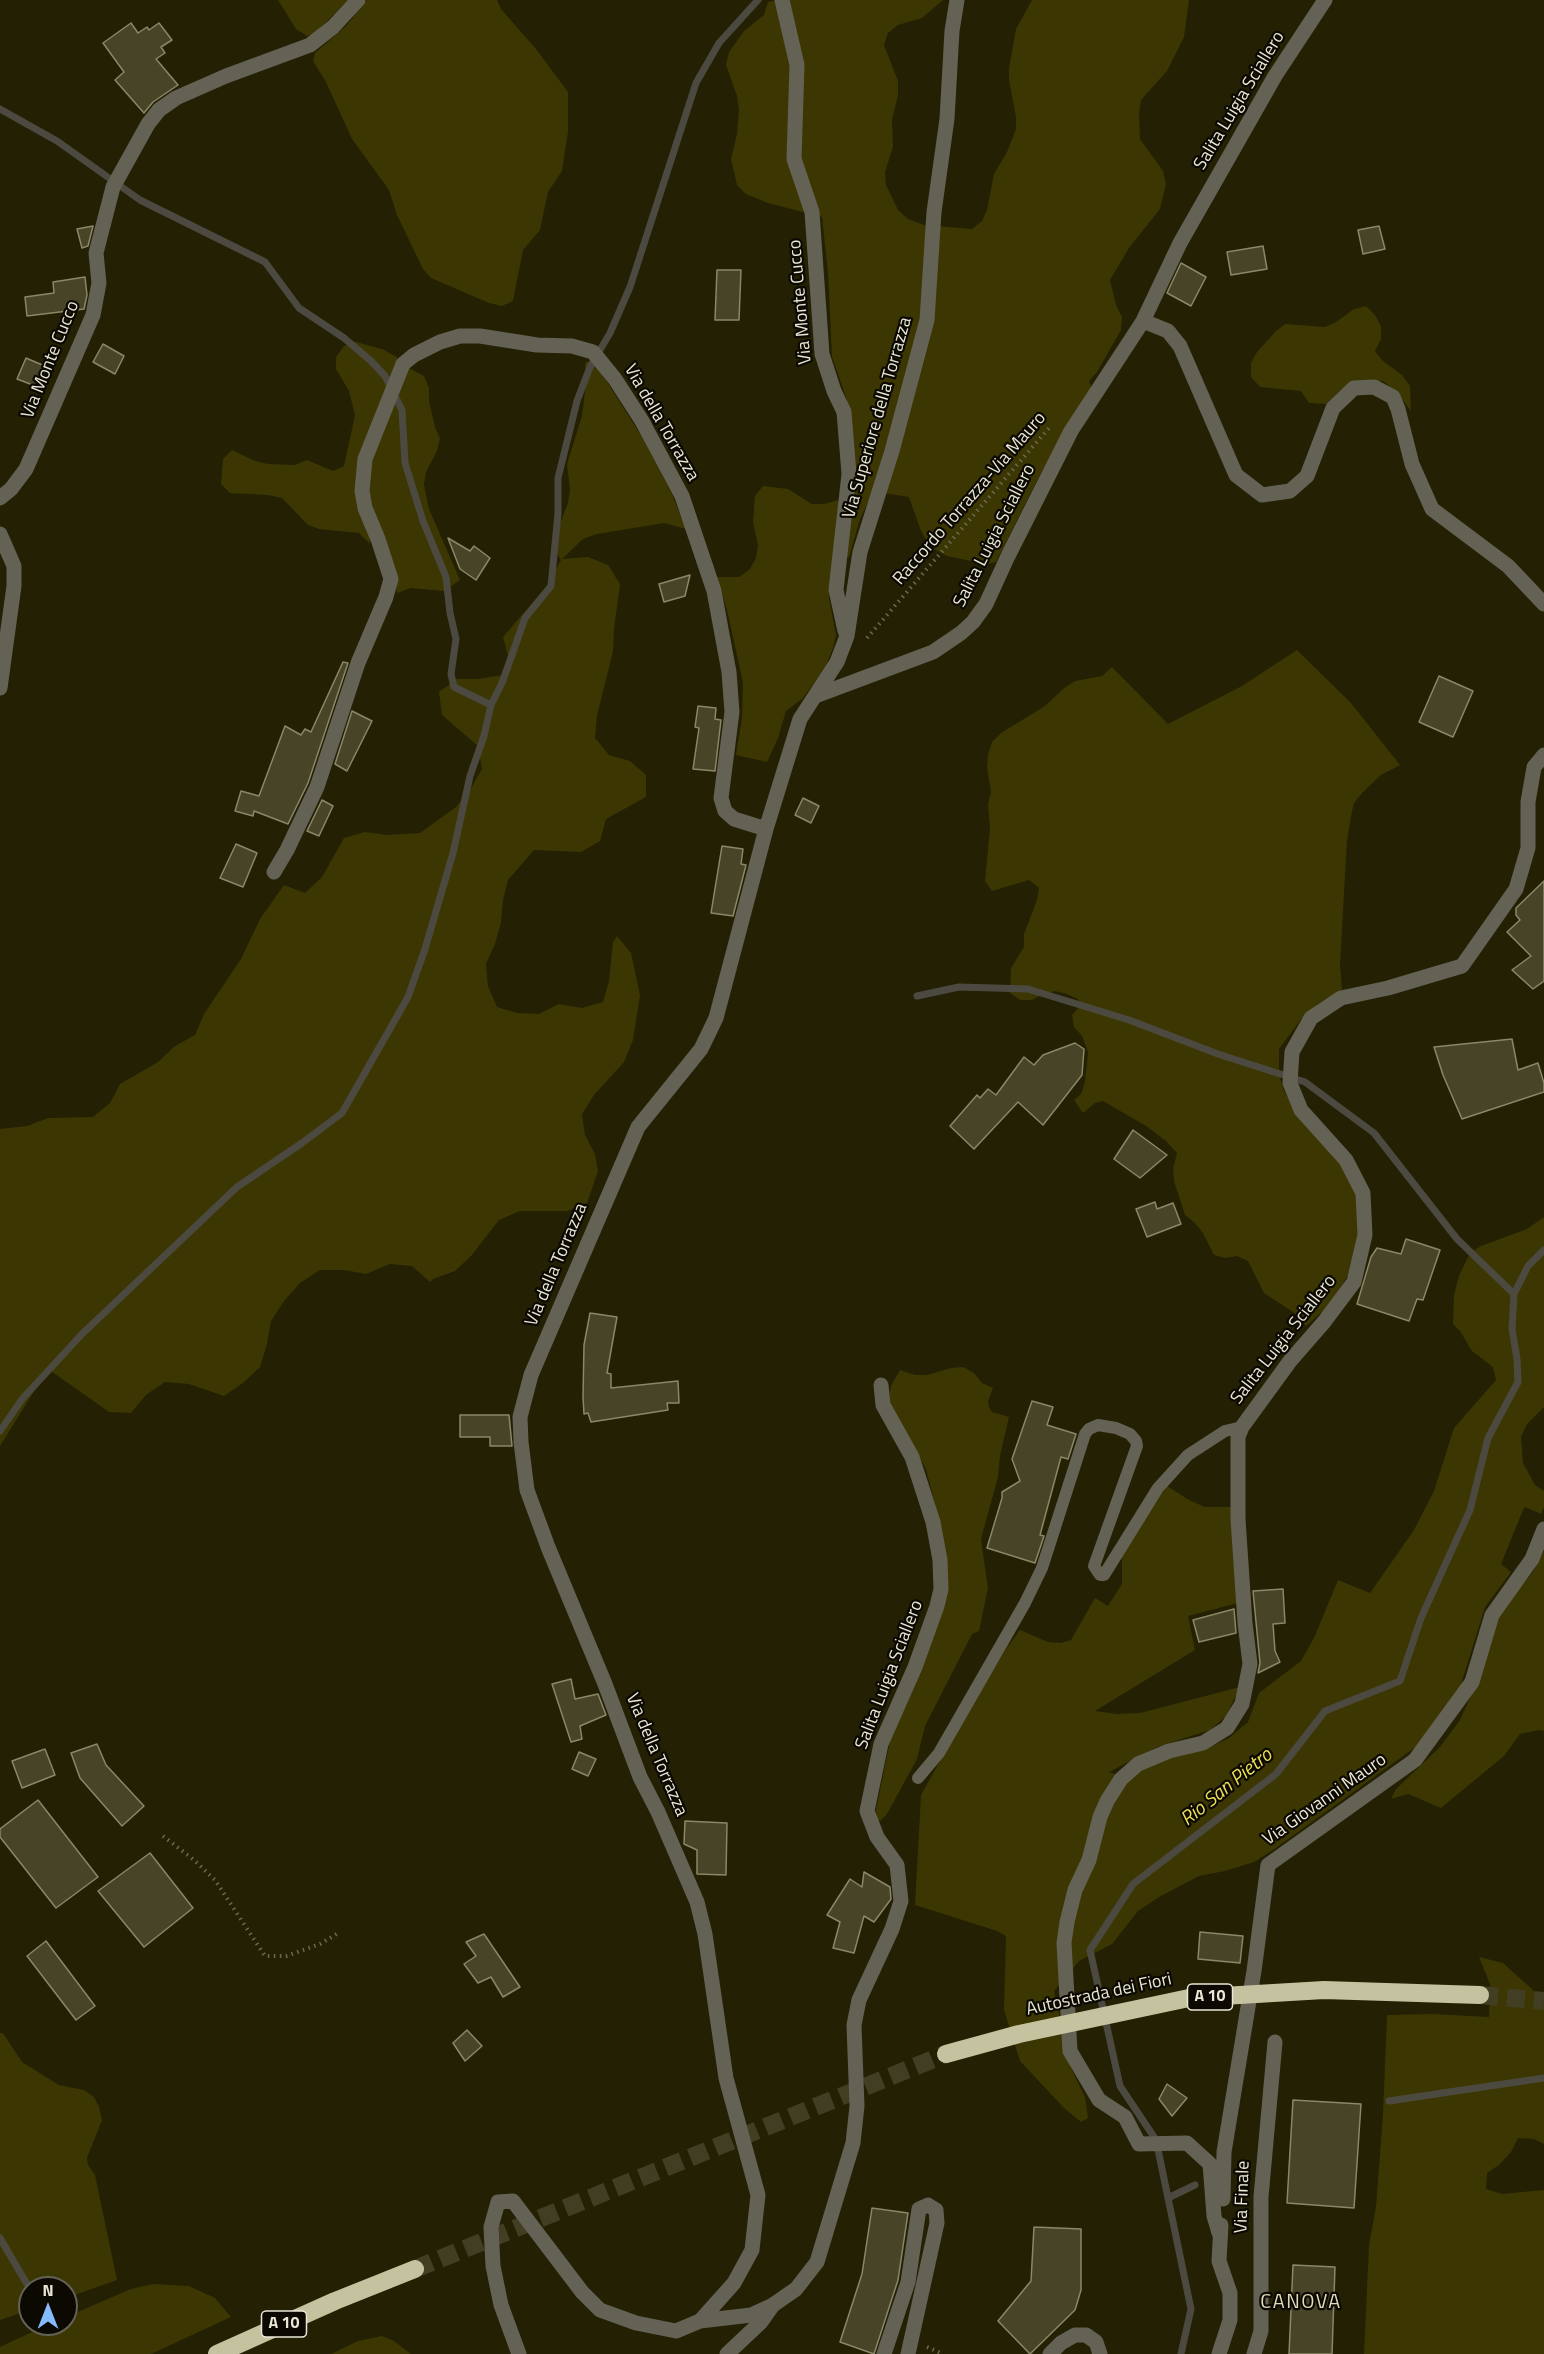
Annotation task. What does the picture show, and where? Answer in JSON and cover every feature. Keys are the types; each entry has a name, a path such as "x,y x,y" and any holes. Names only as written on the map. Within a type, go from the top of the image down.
{"highway":[{"name":"Autostrada dei Fiori","path":"946,2054 1018,2034 1189,1998 1324,1990 1480,1995"},
{"name":"A 10","path":"225,2350 335,2301 415,2269"}],"street":[{"name":"Via Monte Cucco","path":"0,498 11,489 26,469 93,315 99,283 96,253 113,188 148,124 159,110 176,98 226,76 310,45 333,27 358,0"},
{"name":"Via Monte Cucco","path":"782,0 797,65 794,159 812,212 822,354 834,391 844,412 849,474 836,590 847,636"},
{"name":"Via Superiore della Torrazza","path":"818,695 837,662 847,636 860,552 892,452 927,320 934,212 947,119 952,31 957,0"},
{"name":"Salita Luigia Sciallero","path":"818,695 933,652 973,622 986,604 1071,431 1143,321 1180,243 1275,76 1325,0"},
{"path":"1143,321 1168,331 1180,346 1236,475 1262,495 1290,490 1307,476 1334,408 1354,388 1374,387 1393,397 1412,464 1432,508 1508,566 1544,604"},
{"name":"Via della Torrazza","path":"274,872 317,787 358,663 386,597 391,579 365,508 362,490 365,459 403,364 414,355 440,342 460,336 480,336 537,345 572,346 593,352 615,379 642,421 682,496 714,591 729,672 732,711 721,798 725,811 734,819 766,829"},
{"path":"0,534 14,566 14,586 0,688"},
{"name":"Via della Torrazza","path":"519,2354 501,2305 493,2266 491,2227 498,2202 513,2201 582,2292 600,2310 636,2323 676,2331 700,2321 734,2283 752,2250 758,2195 726,2078 705,1934 697,1902 658,1812 640,1777 606,1684 548,1547 527,1490 520,1417 531,1375 638,1127 701,1049 716,1018 766,829 800,719 818,695"},
{"name":"Salita Luigia Sciallero","path":"1219,2233 1214,2216 1210,2164 1187,2143 1139,2144 1125,2117 1100,2100 1070,2051 1064,1943 1075,1890 1089,1860 1100,1817 1121,1779 1138,1764 1169,1751 1203,1743 1227,1728 1242,1704 1250,1664 1238,1519 1238,1437 1242,1427 1290,1361 1324,1322 1354,1282 1365,1235 1363,1193 1346,1160 1301,1110 1290,1083 1292,1052 1311,1018 1341,998 1388,988 1462,966 1516,890 1528,848 1528,802 1534,767 1544,755"},
{"name":"Salita Luigia Sciallero","path":"700,2321 751,2314 773,2305 796,2289 817,2262 853,2143 856,2106 854,2025 858,2000 892,1929 901,1901 897,1865 877,1837 867,1811 881,1744 915,1666 937,1606 941,1589 940,1560 933,1522 912,1457 883,1405 881,1384"},
{"name":"Via Giovanni Mauro","path":"1219,2354 1230,2320 1230,2293 1219,2261 1224,2152 1254,1971 1268,1865 1415,1760 1472,1682 1492,1615 1532,1559 1544,1529"},
{"name":"Via Finale","path":"1254,2354 1261,2331 1261,2197 1275,2042"},
{"path":"884,2354 908,2282 919,2209 928,2205 936,2210 937,2223 908,2354"},
{"path":"727,2354 761,2322 773,2305"},
{"path":"1050,2354 1060,2343 1075,2335 1086,2335 1096,2342 1100,2354"}],"lane":[{"name":"Salita Luigia Sciallero","path":"918,1778 939,1753 1025,1603 1042,1568 1085,1434 1089,1429 1098,1425 1116,1428 1130,1434 1137,1441 1094,1566 1100,1575 1104,1575 1158,1488 1188,1455 1225,1431 1242,1427"}],"path":[{"name":"Raccordo Torrazza-Via Mauro","path":"864,641 1050,428"},
{"path":"163,1836 215,1880 265,1956 286,1956 320,1944 340,1932"}],"shaded area":[{"path":"278,0 348,0 315,33 307,36 296,29"},
{"path":"367,0 497,0 501,9 536,49 568,92 568,132 562,171 548,192 540,230 523,250 513,301 502,306 489,303 431,278 423,269 397,215 389,190 352,139 326,82 313,61 315,53 346,26"},
{"path":"778,0 943,0 922,18 898,25 888,33 884,45 898,81 898,95 892,120 893,147 885,172 886,185 898,210 908,219 924,225 972,229 982,221 987,210 994,174 1007,152 1016,129 1009,68 1016,29 1032,0 1189,0 1184,37 1167,71 1141,100 1140,139 1163,171 1166,184 1160,209 1129,248 1110,280 1116,305 1122,317 1121,330 1097,372 1089,381 1092,389 1041,473 996,562 983,565 947,556 936,550 927,542 921,531 909,497 884,493 870,498 860,519 849,557 843,560 853,433 846,397 832,357 828,272 822,217 768,203 746,194 737,185 731,159 737,134 739,109 726,65 729,52 744,31 764,15 768,2"},
{"path":"1366,306 1381,326 1381,339 1375,351 1383,361 1402,375 1410,386 1411,411 1397,392 1383,381 1356,381 1341,390 1326,404 1309,403 1301,391 1260,387 1251,377 1251,363 1257,352 1285,324 1325,327 1354,309"},
{"path":"356,342 382,349 397,357 397,365 367,442 370,544 359,533 319,529 308,525 282,498 230,493 221,484 223,459 232,450 255,461 268,464 295,465 307,460 333,471 344,466 355,415 349,391 336,369 336,357 344,346"},
{"path":"591,360 642,437 671,492 686,529 664,523 597,534 583,539 562,559 588,557 608,565 620,584 613,651 597,716 595,738 609,755 630,761 646,775 646,797 606,819 600,841 581,852 534,850 508,880 501,923 486,964 488,986 497,1007 517,1013 539,1014 559,1004 582,1008 603,1002 609,981 613,942 617,936 631,953 640,995 633,1040 624,1062 594,1095 582,1114 585,1135 595,1154 598,1171 587,1203 567,1211 520,1211 499,1220 471,1256 455,1271 430,1282 412,1266 390,1264 366,1274 344,1270 320,1270 300,1283 271,1321 260,1367 224,1396 189,1384 165,1382 146,1395 131,1413 109,1412 48,1369 0,1446 0,1129 27,1126 48,1118 93,1117 110,1103 120,1084 158,1062 175,1046 195,1035 204,1014 241,959 260,919 284,885 305,893 322,877 344,838 365,832 387,835 420,833 456,807 471,788 482,769 478,746 442,715 439,692 457,679 479,679 502,675 509,659 503,637 546,587 561,560 556,552 559,526 568,503 570,490 567,464 582,416 586,384 585,363"},
{"path":"407,367 424,376 429,388 429,401 435,427 440,438 437,451 426,472 424,485 429,509 460,580 444,591 411,588 397,593 395,578 371,506 368,483 371,460"},
{"path":"763,486 788,489 812,504 839,500 829,599 836,635 833,648 815,682 802,699 786,711 778,738 767,762 736,755 742,718 743,683 727,610 717,577 739,577 750,569 756,558 758,545 753,522 755,496"},
{"path":"1297,650 1351,703 1400,765 1381,775 1354,803 1347,841 1340,963 1342,990 1319,1003 1302,1018 1279,1049 1279,1075 1284,1091 1294,1107 1339,1160 1354,1184 1360,1207 1360,1235 1351,1270 1331,1304 1306,1326 1296,1314 1264,1293 1248,1261 1237,1256 1225,1258 1214,1255 1203,1233 1185,1215 1174,1181 1173,1169 1177,1153 1166,1141 1146,1126 1103,1101 1095,1103 1083,1113 1074,1100 1081,1094 1085,1082 1088,1052 1082,1036 1074,1027 1072,1015 1081,1005 1078,999 1055,991 1032,1000 1020,1000 1010,993 1011,968 1024,947 1024,934 1037,900 1039,888 1029,880 992,891 985,881 990,828 988,804 991,792 987,767 988,755 992,742 1001,733 1045,706 1075,681 1102,676 1112,667 1168,724 1242,686"},
{"path":"1544,1217 1544,1407 1527,1424 1521,1437 1523,1463 1535,1485 1544,1491 1544,1507 1541,1514 1525,1507 1523,1510 1501,1564 1511,1572 1485,1607 1458,1694 1417,1746 1273,1850 1254,1862 1199,1876 1159,1897 1138,1911 1112,1944 1079,1961 1054,1991 1071,2068 1085,2097 1088,2118 1081,2122 1064,2108 1020,2061 1004,2010 1006,1936 997,1931 915,1905 921,1795 1006,1649 1020,1630 1048,1642 1061,1643 1071,1640 1095,1598 1108,1606 1122,1584 1122,1555 1167,1486 1205,1507 1233,1507 1238,1603 1188,1616 1195,1650 1095,1711 1117,1714 1140,1713 1240,1687 1226,1716 1210,1730 1157,1747 1109,1772 1130,1779 1147,1766 1165,1758 1206,1749 1229,1738 1248,1722 1259,1693 1301,1661 1314,1638 1338,1580 1370,1593 1414,1530 1434,1491 1454,1428 1496,1380 1493,1367 1472,1351 1453,1324 1454,1295 1459,1276 1470,1253 1481,1246 1527,1229"},
{"path":"963,1367 974,1373 982,1383 993,1388 988,1401 992,1412 1009,1417 1000,1456 998,1477 981,1539 988,1588 979,1631 972,1634 925,1726 917,1759 887,1814 880,1821 877,1819 876,1810 890,1741 933,1637 938,1516 926,1469 893,1412 889,1398 891,1386 900,1370 915,1375 927,1375"},
{"path":"1544,1551 1544,1731 1520,1734 1504,1756 1441,1808 1408,1794 1391,1799 1396,1789 1440,1747 1460,1720 1481,1674 1489,1640 1502,1610 1533,1572"},
{"path":"1479,1957 1503,1963 1544,2000 1544,2144 1534,2139 1518,2138 1511,2152 1499,2165 1487,2173 1486,2189 1502,2194 1544,2190 1544,2354 1364,2354 1369,2245 1376,2207 1383,2114 1387,2015 1432,2014 1489,2017 1490,1984"},
{"path":"0,2033 3,2033 22,2062 59,2085 84,2090 94,2097 99,2107 102,2120 87,2158 88,2165 95,2175 117,2280 78,2294 78,2276 18,2276 18,2314 0,2320"},
{"path":"153,2284 189,2286 215,2298 231,2317 151,2354 0,2354 0,2347 24,2336 78,2336 78,2312 131,2289"},
{"path":"382,2336 394,2341 411,2354 331,2354 358,2341"}],"building":[{"path":"131,23 138,33 147,27 149,30 159,23 172,40 161,47 165,53 156,59 178,85 153,102 144,113 115,80 124,72 103,43"},
{"path":"93,226 88,246 82,248 77,229"},
{"path":"1379,226 1385,249 1363,254 1358,230"},
{"path":"1263,246 1267,269 1231,275 1227,252"},
{"path":"1181,263 1206,277 1191,306 1167,293"},
{"path":"717,270 741,270 739,320 715,320"},
{"path":"85,277 87,295 84,309 27,316 25,297 54,293 53,282"},
{"path":"103,344 124,356 115,374 93,362"},
{"path":"26,358 47,367 38,387 17,379"},
{"path":"448,538 470,551 474,546 490,558 476,580 460,569"},
{"path":"690,575 685,596 664,602 659,584"},
{"path":"343,662 348,663 308,783 288,824 254,811 253,816 235,811 241,791 259,796 285,726 301,735 305,729 311,732"},
{"path":"1439,676 1473,691 1453,737 1419,722"},
{"path":"698,706 716,708 715,719 721,720 715,771 693,769 699,728 695,727"},
{"path":"352,711 372,721 347,771 335,764"},
{"path":"803,798 819,806 811,823 795,815"},
{"path":"322,800 333,806 319,836 307,831"},
{"path":"236,844 257,853 243,887 220,878"},
{"path":"722,846 743,849 741,864 746,865 733,916 711,913"},
{"path":"1544,881 1544,981 1533,989 1512,970 1531,956 1507,932 1520,920 1516,915 1516,908"},
{"path":"1512,1039 1518,1070 1538,1063 1544,1083 1544,1092 1462,1119 1434,1047"},
{"path":"1075,1043 1084,1049 1082,1075 1043,1125 1018,1102 974,1149 950,1126 977,1095 980,1098 988,1089 996,1095 1024,1057 1034,1065 1043,1055"},
{"path":"1133,1130 1167,1155 1140,1178 1114,1159"},
{"path":"1155,1202 1157,1209 1173,1203 1181,1224 1147,1237 1136,1209"},
{"path":"1406,1239 1440,1250 1423,1300 1417,1299 1409,1321 1357,1304 1371,1257 1377,1248 1401,1254"},
{"path":"590,1313 617,1317 607,1373 611,1374 611,1388 678,1381 679,1403 667,1403 668,1410 591,1422 588,1413 584,1414 583,1397 584,1345"},
{"path":"1032,1401 1053,1407 1047,1425 1076,1434 1068,1459 1061,1457 1040,1535 1044,1536 1035,1563 987,1548 1002,1492 1020,1481 1012,1459"},
{"path":"460,1415 509,1415 512,1446 490,1446 490,1437 460,1437"},
{"path":"1283,1589 1285,1623 1273,1624 1275,1651 1280,1662 1258,1673 1260,1663 1253,1591"},
{"path":"1234,1609 1236,1633 1199,1642 1193,1620"},
{"path":"571,1679 575,1699 598,1694 606,1715 580,1726 582,1739 571,1742 552,1684"},
{"path":"97,1744 106,1765 144,1806 122,1826 80,1778 71,1753"},
{"path":"45,1749 55,1775 22,1788 12,1761"},
{"path":"579,1752 596,1759 588,1776 572,1769"},
{"path":"38,1800 98,1877 56,1908 0,1837 0,1829"},
{"path":"685,1821 727,1823 726,1875 697,1874 697,1850 684,1844"},
{"path":"150,1853 193,1908 144,1947 98,1891"},
{"path":"864,1872 890,1887 891,1899 874,1922 864,1916 854,1953 833,1948 840,1922 827,1915 850,1879 862,1887"},
{"path":"1200,1932 1243,1936 1240,1963 1198,1959"},
{"path":"484,1934 520,1987 503,1997 491,1977 478,1983 464,1964 476,1956 466,1942"},
{"path":"46,1941 95,2006 76,2020 27,1956"},
{"path":"467,2030 482,2046 465,2061 453,2043"},
{"path":"1167,2084 1187,2098 1172,2116 1159,2099"},
{"path":"1293,2100 1361,2104 1354,2208 1287,2203"},
{"path":"872,2208 908,2213 898,2280 874,2354 840,2342 862,2274"},
{"path":"1034,2227 1081,2229 1081,2290 1075,2310 1030,2354 998,2321 1031,2281"},
{"path":"1293,2265 1335,2267 1332,2354 1289,2354"}],"waterway":[{"path":"0,1431 23,1398 82,1334 237,1187 342,1113 408,997 425,949 453,853 470,776 484,736 491,705 502,683 525,618 551,586 558,513 558,478 577,401 590,367 610,333 630,287 696,83 719,43 758,0"},
{"path":"0,109 57,141 140,200 265,262 299,308 344,338 385,376 402,410 405,463 423,521 446,577 456,639 451,674 454,687 491,705"},
{"path":"917,996 959,987 1028,989 1129,1020 1218,1054 1305,1082 1374,1133 1457,1239 1514,1294"},
{"name":"Rio San Pietro","path":"1181,2354 1191,2309 1156,2140 1120,2086 1090,1950 1133,1884 1276,1774 1325,1711 1400,1681 1421,1618 1470,1510 1488,1438 1518,1382 1512,1329 1514,1294 1528,1266 1544,1250"},
{"path":"1389,2101 1544,2078"},
{"path":"1168,2198 1195,2185"},
{"path":"0,2238 22,2276"}],"tunnel":[{"path":"1480,1995 1544,2001"},
{"path":"415,2269 946,2054"}],"district":[{"name":"CANOVA","path":"1301,2303"}]}
